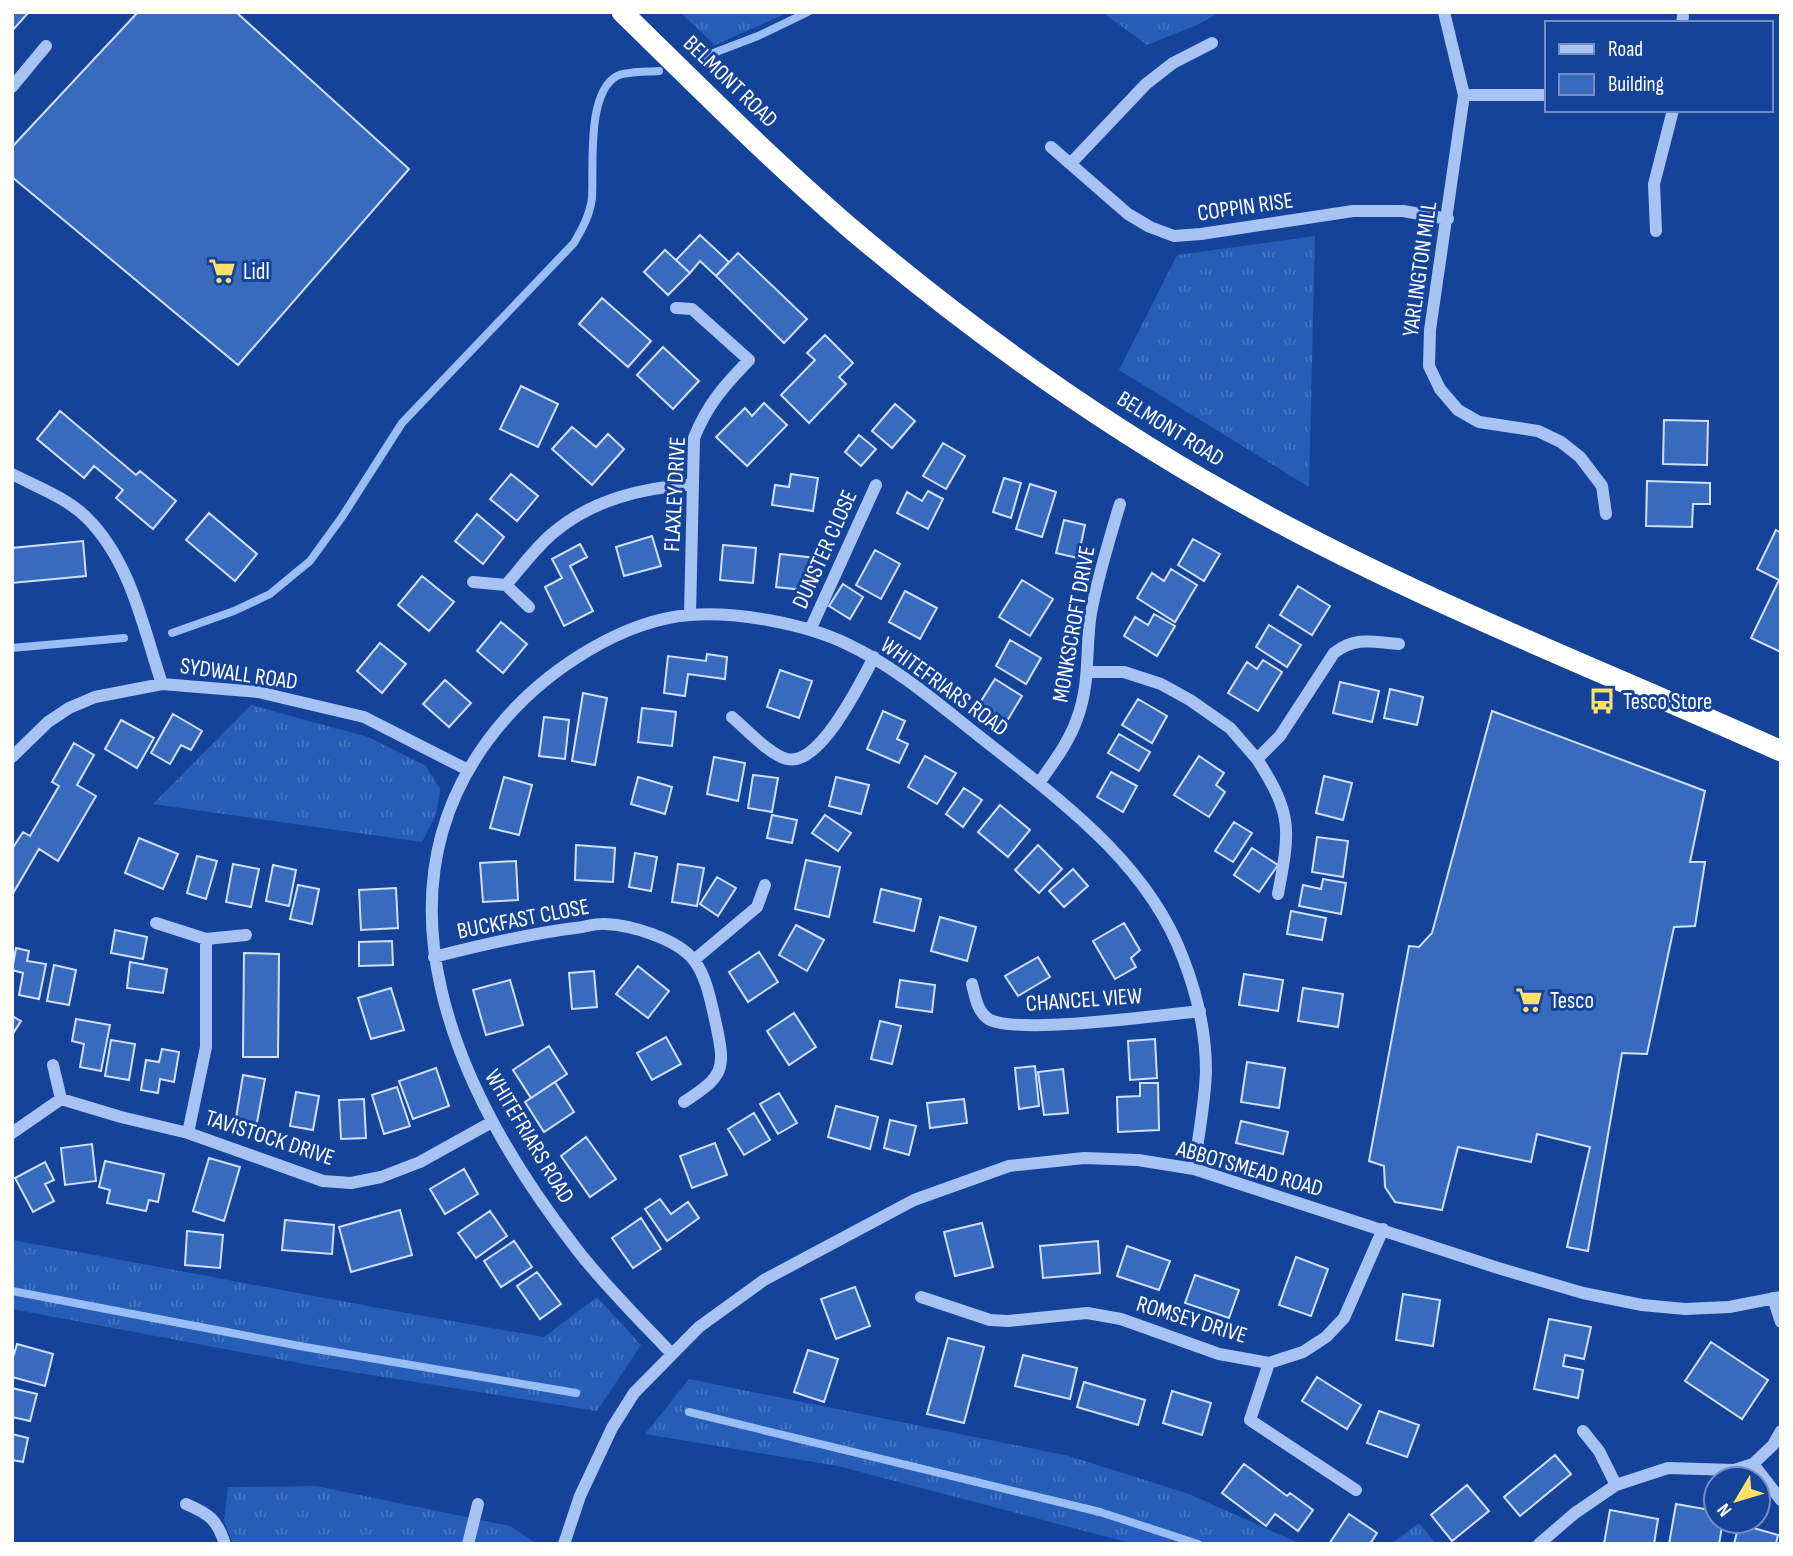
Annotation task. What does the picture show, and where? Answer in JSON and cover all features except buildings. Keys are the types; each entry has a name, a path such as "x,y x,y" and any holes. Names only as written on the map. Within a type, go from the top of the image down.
{"highway":[{"name":"BELMONT ROAD","path":"622,12 850,227 1025,365 1139,441 1275,520 1444,605 1781,751"}],"street":[{"name":"YARLINGTON MILL","path":"1444,12 1464,95 1430,330 1429,366 1440,389 1458,410 1479,422 1538,431 1561,442 1580,457 1602,486 1606,514"},
{"path":"1071,163 1146,85 1173,64 1212,43"},
{"path":"12,87 46,46"},
{"path":"1464,95 1545,95"},
{"path":"1656,231 1654,184 1672,112"},
{"name":"COPPIN RISE","path":"1051,147 1128,214 1150,227 1174,236 1353,211 1403,211 1448,219"},
{"name":"FLAXLEY DRIVE","path":"676,309 692,309 749,360 722,388 704,413 694,438 690,614"},
{"path":"12,474 58,498 86,517 110,545 125,571 162,684"},
{"path":"506,585 551,534 579,513 614,498 645,490 693,484"},
{"name":"DUNSTER CLOSE","path":"810,630 876,485"},
{"name":"MONKSCROFT DRIVE","path":"1039,783 1077,720 1089,672 1091,615 1100,570 1120,504"},
{"path":"473,582 506,585 528,607"},
{"name":"WHITEFRIARS ROAD","path":"671,1353 578,1251 540,1200 492,1122 463,1061 447,1016 434,957 432,901 435,861 445,826 468,770 489,738 514,709 574,659 630,630 690,614 752,617 810,630 843,641 874,657 914,684 1039,783 1093,830 1128,866 1161,911 1183,956 1200,1011 1206,1074 1195,1169"},
{"path":"1257,759 1280,736 1334,653 1346,644 1362,641 1399,644"},
{"path":"732,717 771,751 785,759 798,760 816,749 857,692 874,657"},
{"path":"1089,672 1124,672 1161,684 1190,700 1230,728 1257,759 1276,789 1286,819 1287,844 1278,894"},
{"name":"SYDWALL ROAD","path":"12,757 48,722 69,708 94,697 162,684 258,692 364,718 468,770"},
{"path":"694,960 757,907 765,884"},
{"path":"156,923 206,939 246,935"},
{"name":"BUCKFAST CLOSE","path":"434,957 535,933 606,924 655,934 678,945 694,960 707,987 722,1051 720,1073 707,1087 684,1102"},
{"path":"188,1133 206,1047 206,939"},
{"name":"CHANCEL VIEW","path":"972,984 978,1007 988,1018 1002,1024 1043,1025 1200,1011"},
{"path":"12,1133 61,1100 53,1065"},
{"name":"TAVISTOCK DRIVE","path":"61,1100 188,1133 323,1181 351,1183 381,1177 420,1162 492,1122"},
{"name":"ABBOTSMEAD ROAD","path":"564,1544 580,1496 612,1428 634,1393 699,1327 764,1280 914,1200 1009,1166 1084,1158 1138,1160 1195,1169 1498,1268 1583,1293 1642,1305 1685,1309 1729,1307 1777,1297"},
{"name":"ROMSEY DRIVE","path":"921,1297 990,1320 1008,1321 1087,1313 1110,1317 1219,1354 1269,1363 1303,1352 1326,1337 1344,1318 1383,1229"},
{"path":"1777,1297 1781,1322"},
{"path":"1269,1363 1250,1420 1356,1490"},
{"path":"1583,1431 1599,1451 1616,1485"},
{"path":"1539,1544 1575,1513 1616,1485 1668,1468 1734,1470 1753,1464 1773,1445 1781,1431"},
{"path":"1753,1464 1781,1500"},
{"path":"186,1504 208,1513 220,1529 225,1544"},
{"path":"468,1544 478,1504"}],"green space":[{"path":"680,12 790,12 715,45"},
{"path":"1107,12 1220,12 1197,25 1147,45 1106,15"},
{"path":"1315,236 1309,487 1119,370 1177,255"},
{"path":"251,705 368,737 426,766 440,789 436,815 422,842 153,804"},
{"path":"12,1240 544,1337 597,1297 641,1345 597,1411 315,1366 12,1309"},
{"path":"689,1379 1069,1456 1189,1494 1301,1544 1134,1544 838,1466 645,1434"},
{"path":"316,1486 510,1526 534,1542 233,1544 224,1521 228,1487"},
{"path":"1419,1523 1436,1544 1391,1544"}],"waterway":[{"path":"703,57 758,36 808,12"},
{"path":"172,633 234,611 270,594 310,561 342,517 402,423 574,243 591,204 596,114 607,85 621,74 659,71"},
{"path":"12,648 124,638"},
{"path":"12,1291 305,1347 576,1393"},
{"path":"689,1412 1100,1512 1198,1544"}],"place":[{"name":"Lidl","path":"222,271"},
{"name":"Tesco Store","path":"1602,701"},
{"name":"Tesco","path":"1529,1000"}]}
